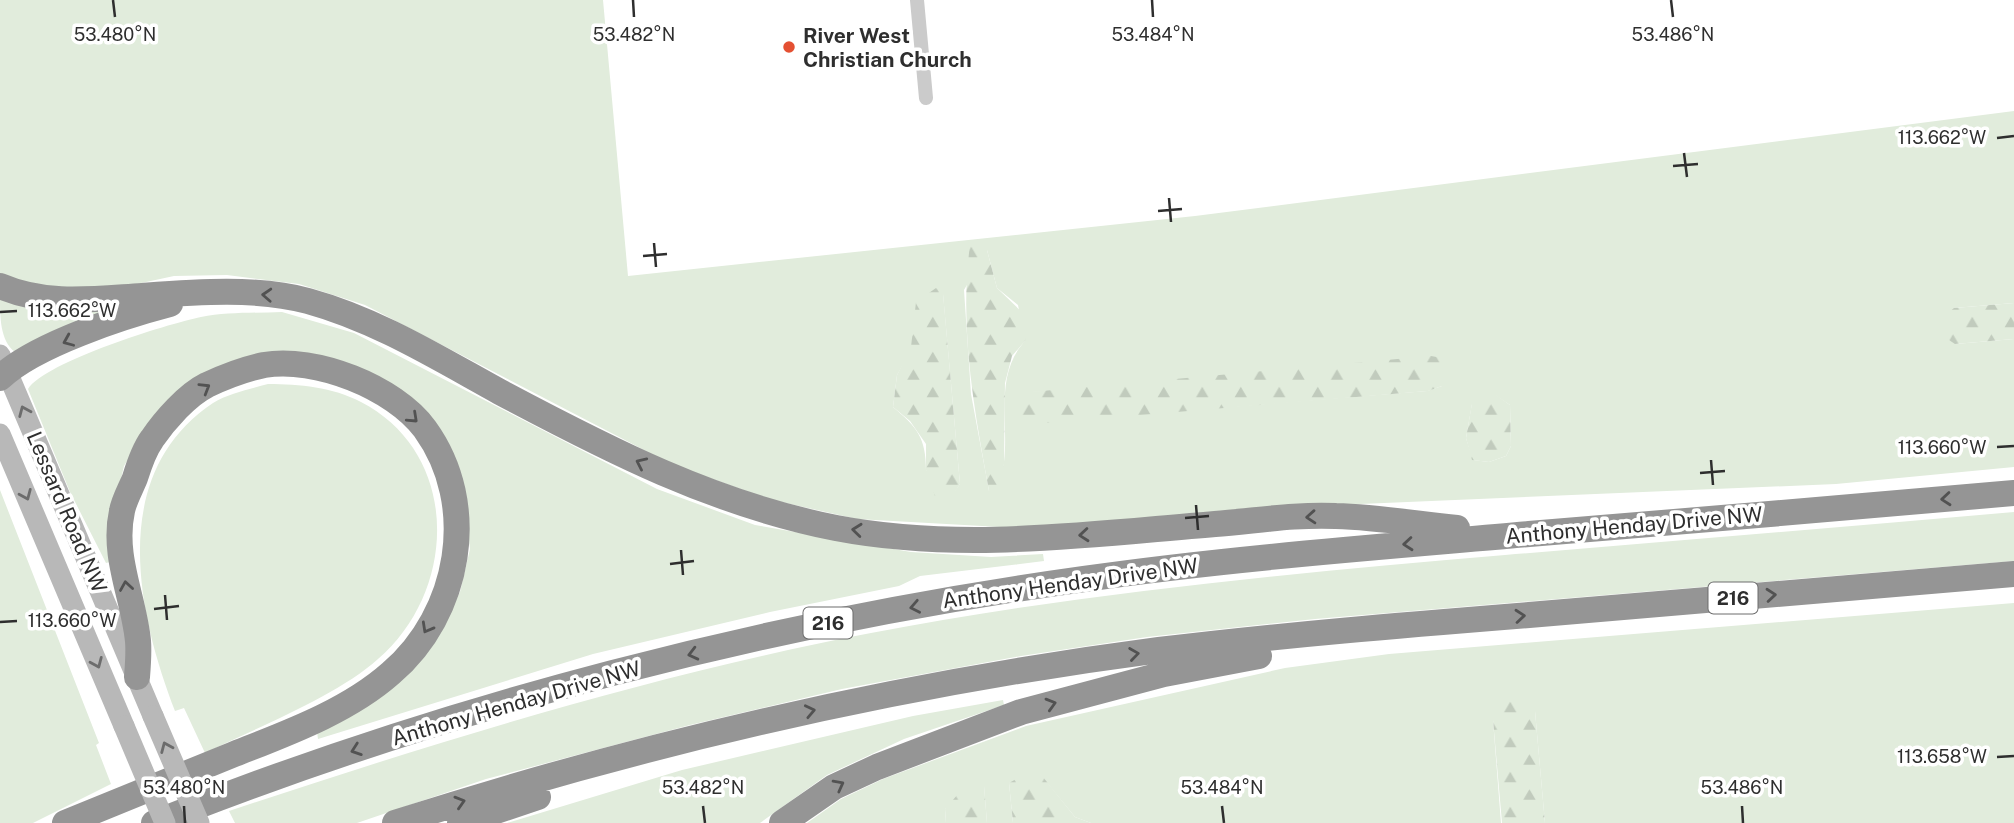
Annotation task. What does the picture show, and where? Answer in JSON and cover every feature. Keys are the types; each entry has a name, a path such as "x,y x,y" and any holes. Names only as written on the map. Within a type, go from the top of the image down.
{"highway":[{"path":"0,286 19,294 52,300 226,293 284,296 346,314 397,336 599,444 701,491 771,513 839,528 910,536 1003,540 1334,516 1525,535"},
{"path":"2,368 107,324 191,298 226,293"},
{"path":"65,823 291,731 359,696 391,673 424,636 447,591 456,555 458,522 453,498 443,465 424,429 396,402 370,385 314,367 265,365 204,386 182,405 151,440 122,511 120,546 138,641 137,677"},
{"name":"Anthony Henday Drive NW","path":"154,823 395,737 588,681 830,623 967,597 1170,568 2014,493"},
{"name":"216","path":"395,823 529,782 777,718 921,688 1158,650 1451,621 2014,574"},
{"path":"782,823 834,787 866,772 910,752 1021,712 1190,668 1451,621"},
{"path":"460,823 646,765 777,718"}],"main road":[{"name":"Lessard Road NW","path":"2,368 199,823"},
{"name":"Lessard Road NW","path":"0,434 165,823"}],"street":[{"path":"917,0 926,98"}],"green space":[{"path":"0,0 603,0 628,276 1195,216 2014,111 2014,303 1954,308 1955,344 2014,339 2014,467 1836,484 1313,506 1020,528 857,519 768,499 671,464 365,305 299,284 227,275 174,276 90,294 0,281","holes":["987,250 997,288 1018,305 1025,341 1009,368 1005,398 1004,462 989,491 971,394 964,290","943,294 960,484 952,495 926,470 922,441 914,427 893,407 897,375","1442,386 1427,391 1028,423 1031,392","1492,393 1510,405 1511,446 1506,456 1489,462 1473,460 1466,438 1472,404"]},
{"path":"970,245 987,250 997,288 1029,319 1025,341 1012,356 1005,383 1004,464 997,489 989,491 973,399 967,338"},
{"path":"936,288 943,293 960,484 953,495 935,496 926,470 926,444 910,421 893,407 897,375 911,347 916,302"},
{"path":"0,298 32,309 103,311 15,352 4,335"},
{"path":"2014,303 2014,339 1955,344 1940,334 1942,318 1954,308"},
{"path":"282,312 354,333 657,489 755,525 911,552 991,557 1043,554 1044,561 920,576 899,586 770,612 593,654 318,739 317,732 441,631 460,592 470,549 464,491 418,407 259,359 149,425 124,466 112,518 110,562 106,563 70,492 28,389 39,378 57,367 162,327 211,315"},
{"path":"1431,356 1442,358 1445,377 1442,386 1428,391 1045,423 1028,423 1016,415 1018,399 1031,392"},
{"path":"268,384 304,386 339,393 361,402 394,425 417,454 431,488 437,524 434,561 423,597 404,630 378,659 361,673 319,698 205,753 184,708 175,711 150,631 142,589 140,546 144,506 157,467 179,433 213,403"},
{"path":"1492,392 1510,405 1511,446 1506,456 1489,462 1472,460 1466,438 1472,403"},
{"path":"0,490 99,743 96,745 111,784 33,823 0,823"},
{"path":"2014,512 2014,561 1315,619 1147,637 1021,656 842,689 690,725 486,779 357,823 235,823 229,811 467,735 627,689 789,650 950,619 1108,595 1266,577"},
{"path":"2014,603 2014,823 1545,823 1535,711 1493,720 1501,823 1091,823 1075,817 1039,773 1009,783 1013,823 987,823 984,786 945,809 946,823 807,823 841,799 883,779 1026,726 1285,668 1389,654"},
{"path":"1510,694 1528,696 1535,711 1545,823 1502,823 1493,720 1499,699"},
{"path":"1003,700 1004,705 904,739 827,775 760,823 507,823 682,770 913,716"},
{"path":"1039,772 1075,817 1091,823 1013,823 1009,783"},
{"path":"966,785 984,785 987,823 946,823 945,809"}],"place":[{"name":"River West Christian Church","path":"789,47"}]}
